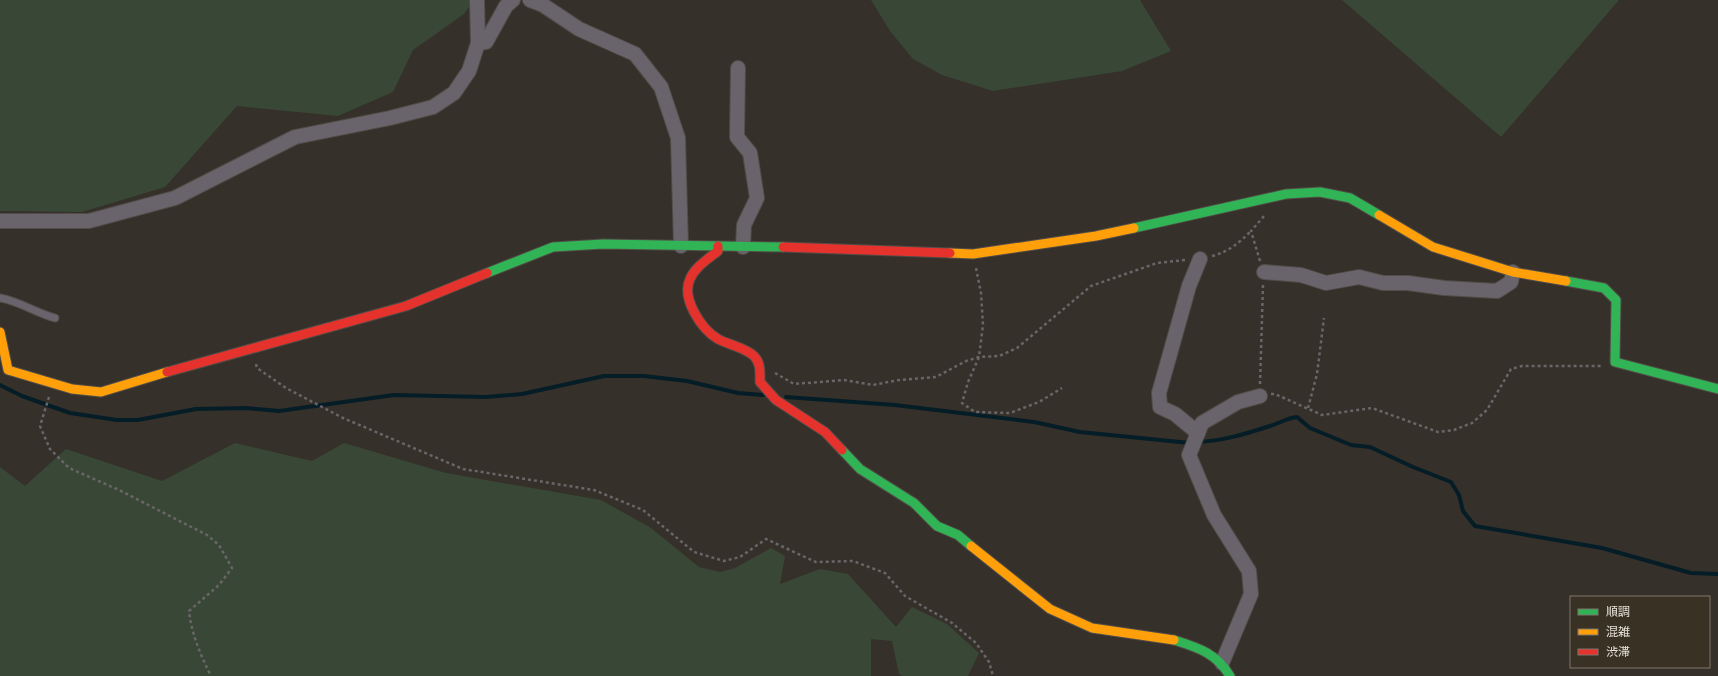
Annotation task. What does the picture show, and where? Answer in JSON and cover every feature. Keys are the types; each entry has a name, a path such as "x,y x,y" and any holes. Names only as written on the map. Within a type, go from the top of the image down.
{"street":[{"path":"0,221 89,221 175,198 295,137 390,118 433,107 454,93 469,71 478,43 477,0"},
{"path":"478,43 486,42 506,6 514,0"},
{"path":"530,0 543,5 579,29 635,54 661,87 678,138 681,246"},
{"path":"738,68 737,137 750,153 756,198 744,225 744,247"},
{"path":"0,332 8,370 72,389 102,392 205,361 406,306 553,247 603,244 973,254 1096,236 1286,194 1320,192 1350,198 1433,247 1513,272 1604,288 1616,300 1616,362 1718,389"},
{"path":"718,246 718,251 695,269 687,283 688,300 701,323 716,338 748,352 758,360 761,370 760,382 776,400 825,432 860,469 914,503 936,526 958,535 1050,609 1092,628 1174,640 1203,650 1222,663 1230,676"},
{"path":"1198,433 1175,414 1160,407 1160,393 1189,286 1200,259"},
{"path":"1264,272 1301,275 1326,284 1359,277 1383,283 1408,283 1444,288 1497,291 1511,282 1513,272"},
{"path":"1222,663 1251,594 1249,571 1214,515 1189,455 1202,423 1238,402 1260,396"}],"lane":[{"path":"0,298 8,299 41,315 55,318"}],"path":[{"path":"761,370 770,371 794,384 844,380 873,385 899,380 936,377 966,361 979,357 999,356 1017,348 1091,286 1157,263 1200,259 1224,253 1241,241 1268,211"},
{"path":"1251,231 1264,272 1260,396 1275,394 1322,414 1372,408 1438,432 1454,430 1472,423 1487,410 1511,369 1522,366 1601,367 1616,362"},
{"path":"973,254 981,301 983,324 979,357 968,382 962,403 975,412 1010,413 1039,402 1062,388"},
{"path":"1308,408 1317,374 1324,318"},
{"path":"253,349 257,368 286,388 343,418 463,469 594,490 643,510 694,552 724,561 740,557 766,539 816,562 853,561 885,573 905,596 952,623 976,643 989,662 992,676"},
{"path":"53,383 40,426 50,449 69,468 119,490 207,535 219,545 232,568 219,585 190,610 191,627 197,648 211,676"}],"green space":[{"path":"0,0 472,0 472,3 464,14 413,50 393,92 338,116 237,106 165,187 82,212 0,211"},
{"path":"871,0 1140,0 1171,51 1122,71 993,91 942,75 913,59 890,31"},
{"path":"1342,0 1619,0 1501,137"},
{"path":"235,443 312,461 344,443 446,473 601,500 651,528 699,567 720,572 735,568 771,548 785,556 780,584 820,569 848,574 896,627 912,607 947,624 979,653 968,676 903,676 899,674 892,641 871,639 871,676 0,676 0,467 25,486 66,449 162,481"}],"waterway":[{"path":"0,385 22,396 70,413 117,420 138,420 196,409 246,408 279,411 394,395 486,397 522,394 604,376 644,376 687,381 738,393 763,395"},
{"path":"786,397 895,405 1034,422 1080,432 1190,443"},
{"path":"1197,442 1234,437 1297,417 1310,428 1351,445 1370,447 1413,467 1451,482 1459,495 1463,511 1475,526 1602,548 1691,573 1718,574"}],"traffic: fast":[{"path":"1134,228 1286,194 1320,192 1350,198 1379,215"},
{"path":"487,273 553,247 603,244 783,247"},
{"path":"1566,281 1604,288 1616,300 1615,362 1718,389"},
{"path":"842,450 860,469 914,503 937,526 958,535 971,546"},
{"path":"1174,640 1206,652 1219,662 1230,676"}],"traffic: slow":[{"path":"1379,215 1433,247 1513,272 1566,281"},
{"path":"950,253 973,254 1096,236 1134,228"},
{"path":"0,332 8,370 72,389 101,392 167,372"},
{"path":"971,546 1050,609 1092,628 1174,640"}],"traffic: jam":[{"path":"718,246 718,251 698,267 690,279 688,295 690,304 699,321 718,339 746,350 754,356 759,365 760,382 776,400 825,432 842,450"},
{"path":"783,247 950,253"},
{"path":"167,372 406,306 487,273"}]}
